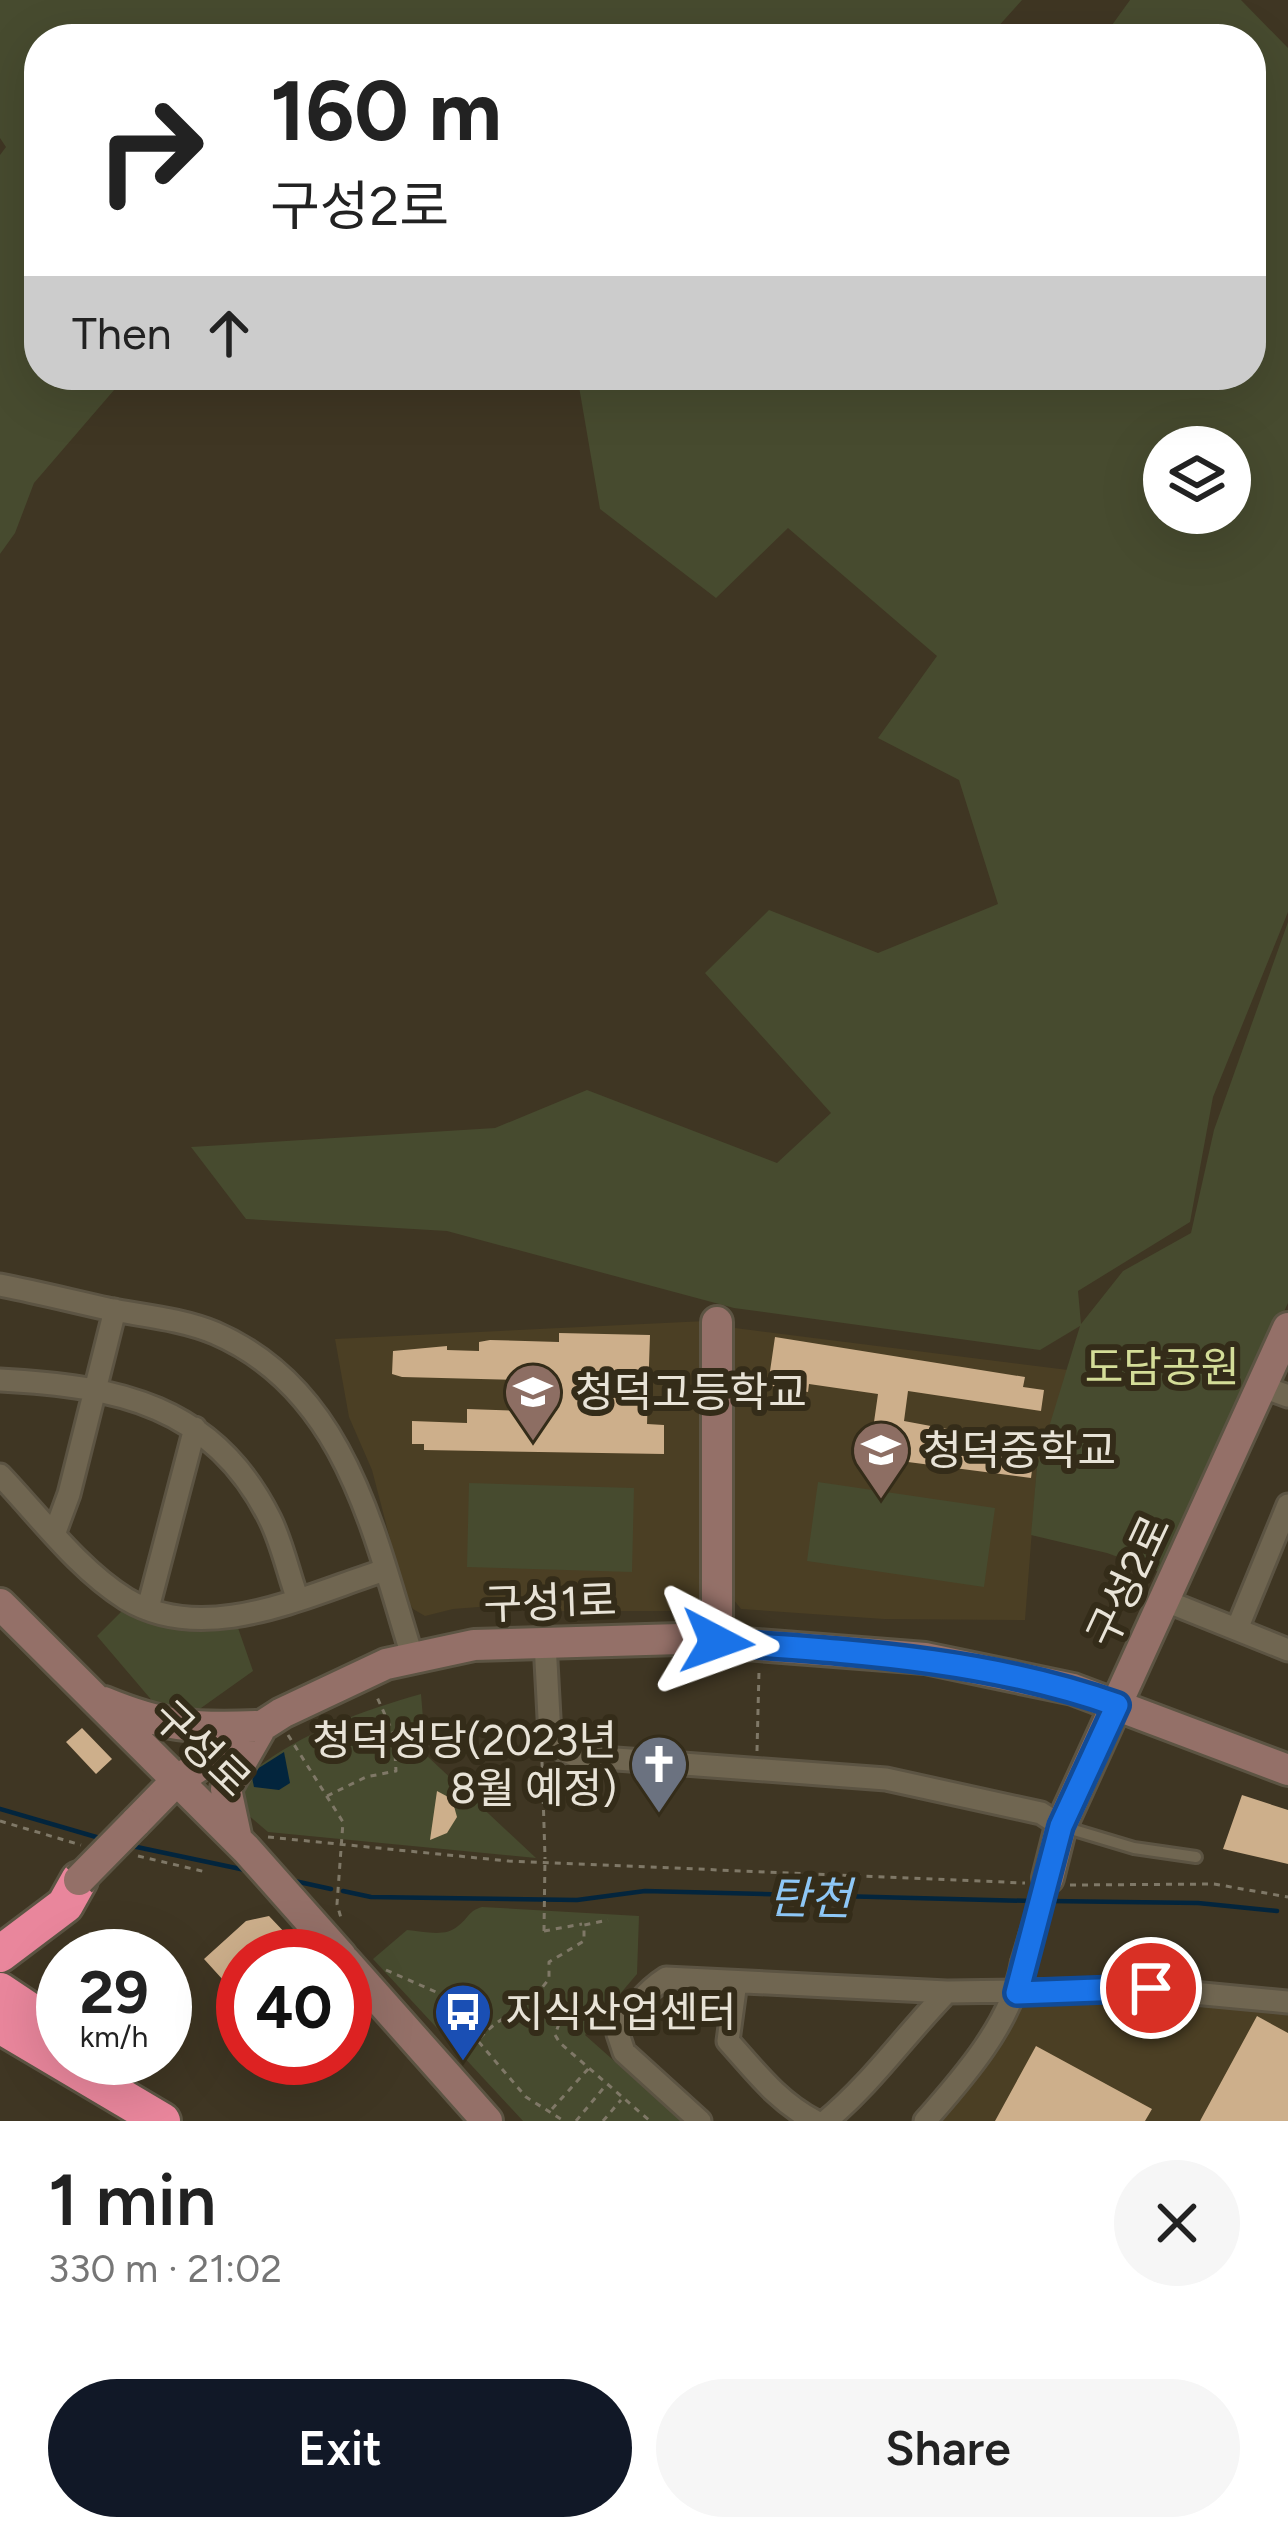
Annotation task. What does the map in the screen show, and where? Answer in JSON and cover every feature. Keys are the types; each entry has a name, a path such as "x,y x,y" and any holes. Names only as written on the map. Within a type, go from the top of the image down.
{"highway":[{"path":"0,1926 79,1880"},
{"path":"0,1954 65,1905 79,1880"},
{"path":"0,1990 36,2015"},
{"path":"0,2024 162,2121"},
{"path":"142,2085 196,2121"}],"street":[{"path":"0,1285 186,1323 218,1334 303,1397 349,1465 413,1658"},
{"path":"55,1532 69,1494 115,1310"},
{"path":"717,1642 718,1322"},
{"name":"구성2로","path":"1049,1882 1061,1826 1117,1705 1276,1392 1288,1328"},
{"path":"0,1380 94,1390 148,1402 195,1428 222,1449 263,1507 297,1598"},
{"path":"148,1608 195,1428"},
{"path":"0,1475 100,1579 129,1600 186,1618 211,1620 249,1613 385,1570"},
{"path":"1237,1628 1288,1505"},
{"path":"1166,1601 1288,1650"},
{"name":"구성로","path":"0,1604 176,1780 250,1842 319,1929"},
{"name":"구성1로","path":"79,1880 176,1780 270,1721 366,1674 473,1646 680,1639 925,1658 1073,1689 1288,1770"},
{"path":"545,1643 550,1736 556,1747 576,1756 886,1780 1041,1813 1061,1826"},
{"path":"89,1696 150,1721 202,1729 270,1721"},
{"path":"250,1842 226,1789 270,1721"},
{"path":"925,2121 955,2087 1017,1993 1049,1882"},
{"path":"700,2121 624,2052 618,2034 651,1988 666,1978 946,1992 1151,1988 1288,2002"},
{"path":"736,1982 728,2042 760,2079 797,2112 815,2121"},
{"name":"구성로","path":"372,1991 487,2121"},
{"path":"826,2121 886,2065 946,1992"}],"lane":[{"path":"1061,1826 1134,1848 1196,1857"}],"path":[{"path":"757,1768 760,1645"},
{"path":"326,1796 366,1777 396,1771 394,1735 366,1674"},
{"path":"270,1721 343,1822 340,1918"},
{"path":"538,2010 536,1995 550,1979 549,1962 584,1941 584,1925 608,1920 544,1931 542,1761"},
{"path":"0,1821 14,1826"},
{"path":"250,1842 344,1845 508,1861 1214,1884 1288,1897"},
{"path":"383,1969 436,1992 526,2097 565,2121"},
{"path":"478,2039 497,2020 516,2012 538,2010 560,2018 555,2035 560,2043 650,2121"},
{"path":"551,2110 589,2068"},
{"path":"576,2121 607,2083"},
{"path":"602,2121 623,2097"},
{"path":"634,2121 641,2114"}],"shaded area":[{"name":"청덕고등학교","path":"706,1321 705,1593 681,1611 541,1611 518,1604 425,1616 413,1609 405,1596 372,1470 349,1417 335,1339"},
{"name":"청덕중학교","path":"727,1327 1068,1370 1037,1466 1025,1620 884,1619 741,1609 729,1594"},
{"path":"1017,1993 1288,2002 1288,2121 925,2121"}],"green space":[{"path":"0,0 1022,0 1000,24 24,24 24,390 114,390 34,483 15,533 0,554 0,155 6,147 0,138"},
{"path":"1130,0 1241,0 1264,24 1113,24"},
{"name":"도담공원","path":"1266,26 1288,48 1288,912 1213,1097 1190,1222 1078,1291 1081,1324 1123,1271 1191,1233 1214,1130 1288,922 1288,1303 1162,1573 1107,1553 1031,1535 1037,1466 1080,1326 1040,1350 734,1308 447,1231 246,1219 191,1147 495,1128 587,1090 777,1163 831,1113 705,973 769,910 878,953 998,904 959,780 878,738 937,656 788,528 716,598 600,509 580,390 1266,390"},
{"path":"818,1482 995,1508 984,1587 807,1561"},
{"path":"469,1483 634,1488 632,1572 467,1567"},
{"path":"125,1608 186,1629 237,1625 253,1671 187,1718 160,1710 97,1636"},
{"path":"421,1694 426,1755 536,1858 268,1832 240,1808 242,1780 282,1751 350,1717"},
{"path":"482,1907 639,1916 637,1974 585,2035 682,2121 523,2121 373,1959 407,1930 447,1932"}],"water":[{"path":"284,1752 290,1783 279,1790 254,1787 251,1773"}],"building":[{"path":"559,1333 650,1335 647,1424 664,1425 664,1454 424,1450 424,1444 412,1444 412,1421 467,1423 467,1409 521,1411 522,1380 402,1377 392,1374 393,1351 447,1346 447,1350 479,1351 479,1342 490,1340 559,1342"},
{"path":"775,1337 1025,1377 1023,1387 1044,1390 1041,1411 908,1391 904,1421 1027,1444 1025,1454 1034,1455 1031,1478 877,1458 881,1430 873,1429 878,1394 809,1384 808,1392 772,1386"},
{"path":"82,1728 112,1759 96,1774 66,1742"},
{"path":"437,1791 452,1799 457,1817 447,1833 430,1840"},
{"path":"1242,1795 1288,1810 1288,1864 1223,1849"},
{"path":"269,1916 281,1929 237,1929 246,1921"},
{"path":"216,1948 216,1972 204,1959"},
{"path":"1257,2016 1288,2033 1288,2121 1200,2121"},
{"path":"1036,2046 1152,2109 1145,2121 995,2121"}],"waterway":[{"name":"탄천","path":"0,1809 103,1839"},
{"name":"탄천","path":"132,1846 250,1871"},
{"name":"탄천","path":"290,1880 331,1889"},
{"name":"탄천","path":"343,1891 371,1897 577,1900 645,1891 1032,1901"},
{"name":"탄천","path":"1050,1901 1198,1903 1277,1911"}],"place":[{"name":"청덕고등학교","path":"533,1443"},
{"name":"청덕중학교","path":"881,1501"},
{"name":"청덕성당(2023년 8월 예정)","path":"659,1815"},
{"name":"지식산업센터","path":"463,2063"}],"route":[{"path":"717,1642 925,1658 1073,1689 1117,1705 1061,1826 1017,1993 1151,1988"}]}
